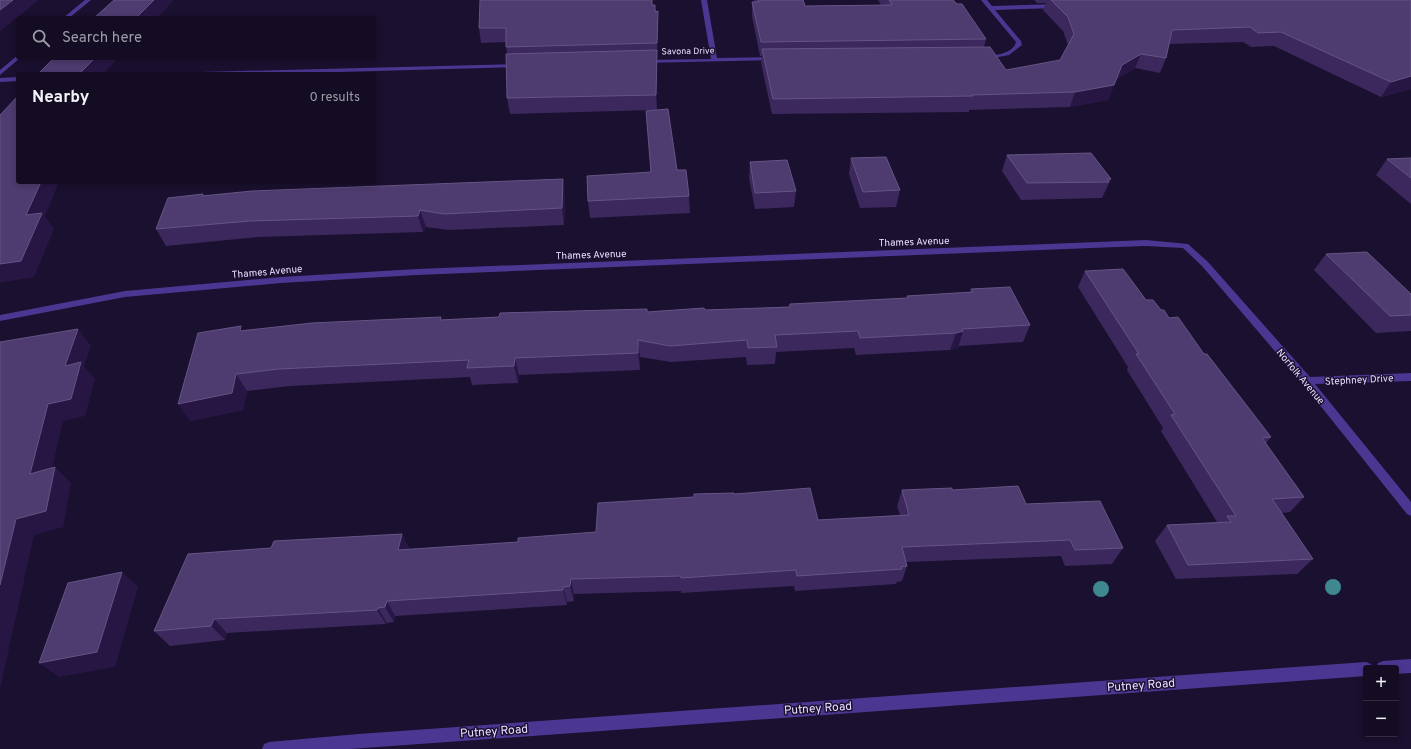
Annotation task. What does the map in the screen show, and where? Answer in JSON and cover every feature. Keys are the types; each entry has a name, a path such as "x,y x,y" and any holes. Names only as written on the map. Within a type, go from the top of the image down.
{"street":[{"path":"68,16 88,0"},
{"path":"704,0 714,60"},
{"path":"976,58 1004,56 1013,51 1019,45 984,0"},
{"path":"991,8 1066,5"},
{"path":"0,73 16,59"},
{"name":"Savona Drive","path":"635,62 785,59"},
{"path":"272,72 524,65"},
{"path":"0,80 16,79"},
{"name":"Thames Avenue","path":"0,318 125,294 281,280 417,272 1117,244 1185,246"},
{"name":"Norfolk Avenue","path":"1185,246 1205,264 1307,382 1411,511"},
{"name":"Stephney Drive","path":"1307,382 1411,377"},
{"path":"1399,667 1411,666"},
{"name":"Putney Road","path":"269,749 374,739 1363,669"}],"building":[{"path":"0,0 13,0 0,10"},
{"path":"114,0 154,0 138,16 96,16"},
{"path":"480,0 652,0 652,5 655,5 655,12 658,11 657,43 506,47 506,28 479,28"},
{"path":"758,0 803,0 805,6 892,5 889,0 953,0 957,4 962,4 986,39 761,42 752,2 759,2"},
{"path":"1051,0 1411,0 1411,76 1391,82 1281,32 1258,33 1250,27 1172,30 1166,58 1141,54 1122,65 1114,85 1075,92 972,95 973,96 773,99 762,49 990,47 1006,70 1060,60 1074,34 1068,17"},
{"path":"657,50 656,95 507,98 506,54"},
{"path":"52,60 93,60 81,72 40,72"},
{"path":"16,98 16,184 40,184 26,215 42,213 21,261 0,264 0,115"},
{"path":"668,109 677,170 686,170 689,196 588,201 587,176 651,172 646,111"},
{"path":"1091,153 1111,179 1107,179 1109,182 1027,183 1007,155"},
{"path":"886,157 900,190 863,192 851,158"},
{"path":"1411,158 1411,178 1387,159"},
{"path":"787,160 796,191 755,193 750,162"},
{"path":"563,179 562,208 444,214 420,210 418,216 250,221 156,229 168,198 252,191"},
{"path":"1367,252 1411,294 1411,315 1390,316 1326,254"},
{"path":"1123,269 1146,300 1153,300 1161,310 1164,310 1169,318 1178,317 1204,354 1207,354 1271,437 1262,438 1304,497 1272,499 1313,559 1188,565 1167,525 1231,522 1227,516 1236,516 1171,415 1175,414 1136,354 1139,354 1085,271"},
{"path":"1010,287 1030,325 962,329 963,331 956,333 860,338 858,331 775,335 777,347 748,348 747,340 670,346 638,340 638,353 515,358 514,366 467,368 469,360 279,369 236,374 232,393 178,404 198,333 241,326 240,331 312,323 441,317 440,320 499,317 500,313 647,309 647,312 704,308 705,310 790,307 790,304 908,298 907,296 973,292 971,289"},
{"path":"78,329 65,366 81,362 71,399 48,404 30,474 55,467 46,511 16,519 0,585 0,342"},
{"path":"1018,486 1026,504 1100,501 1123,548 1075,550 1070,540 902,547 907,566 901,567 902,569 797,576 796,570 681,578 681,576 571,579 570,586 563,587 563,590 387,601 385,607 378,608 377,610 214,619 211,626 154,631 188,554 271,548 274,541 402,534 398,550 518,542 518,538 596,532 598,503 694,497 694,494 735,494 810,488 818,520 909,515 902,490 952,488 952,490"},
{"path":"122,572 97,652 39,663 68,583"}]}
